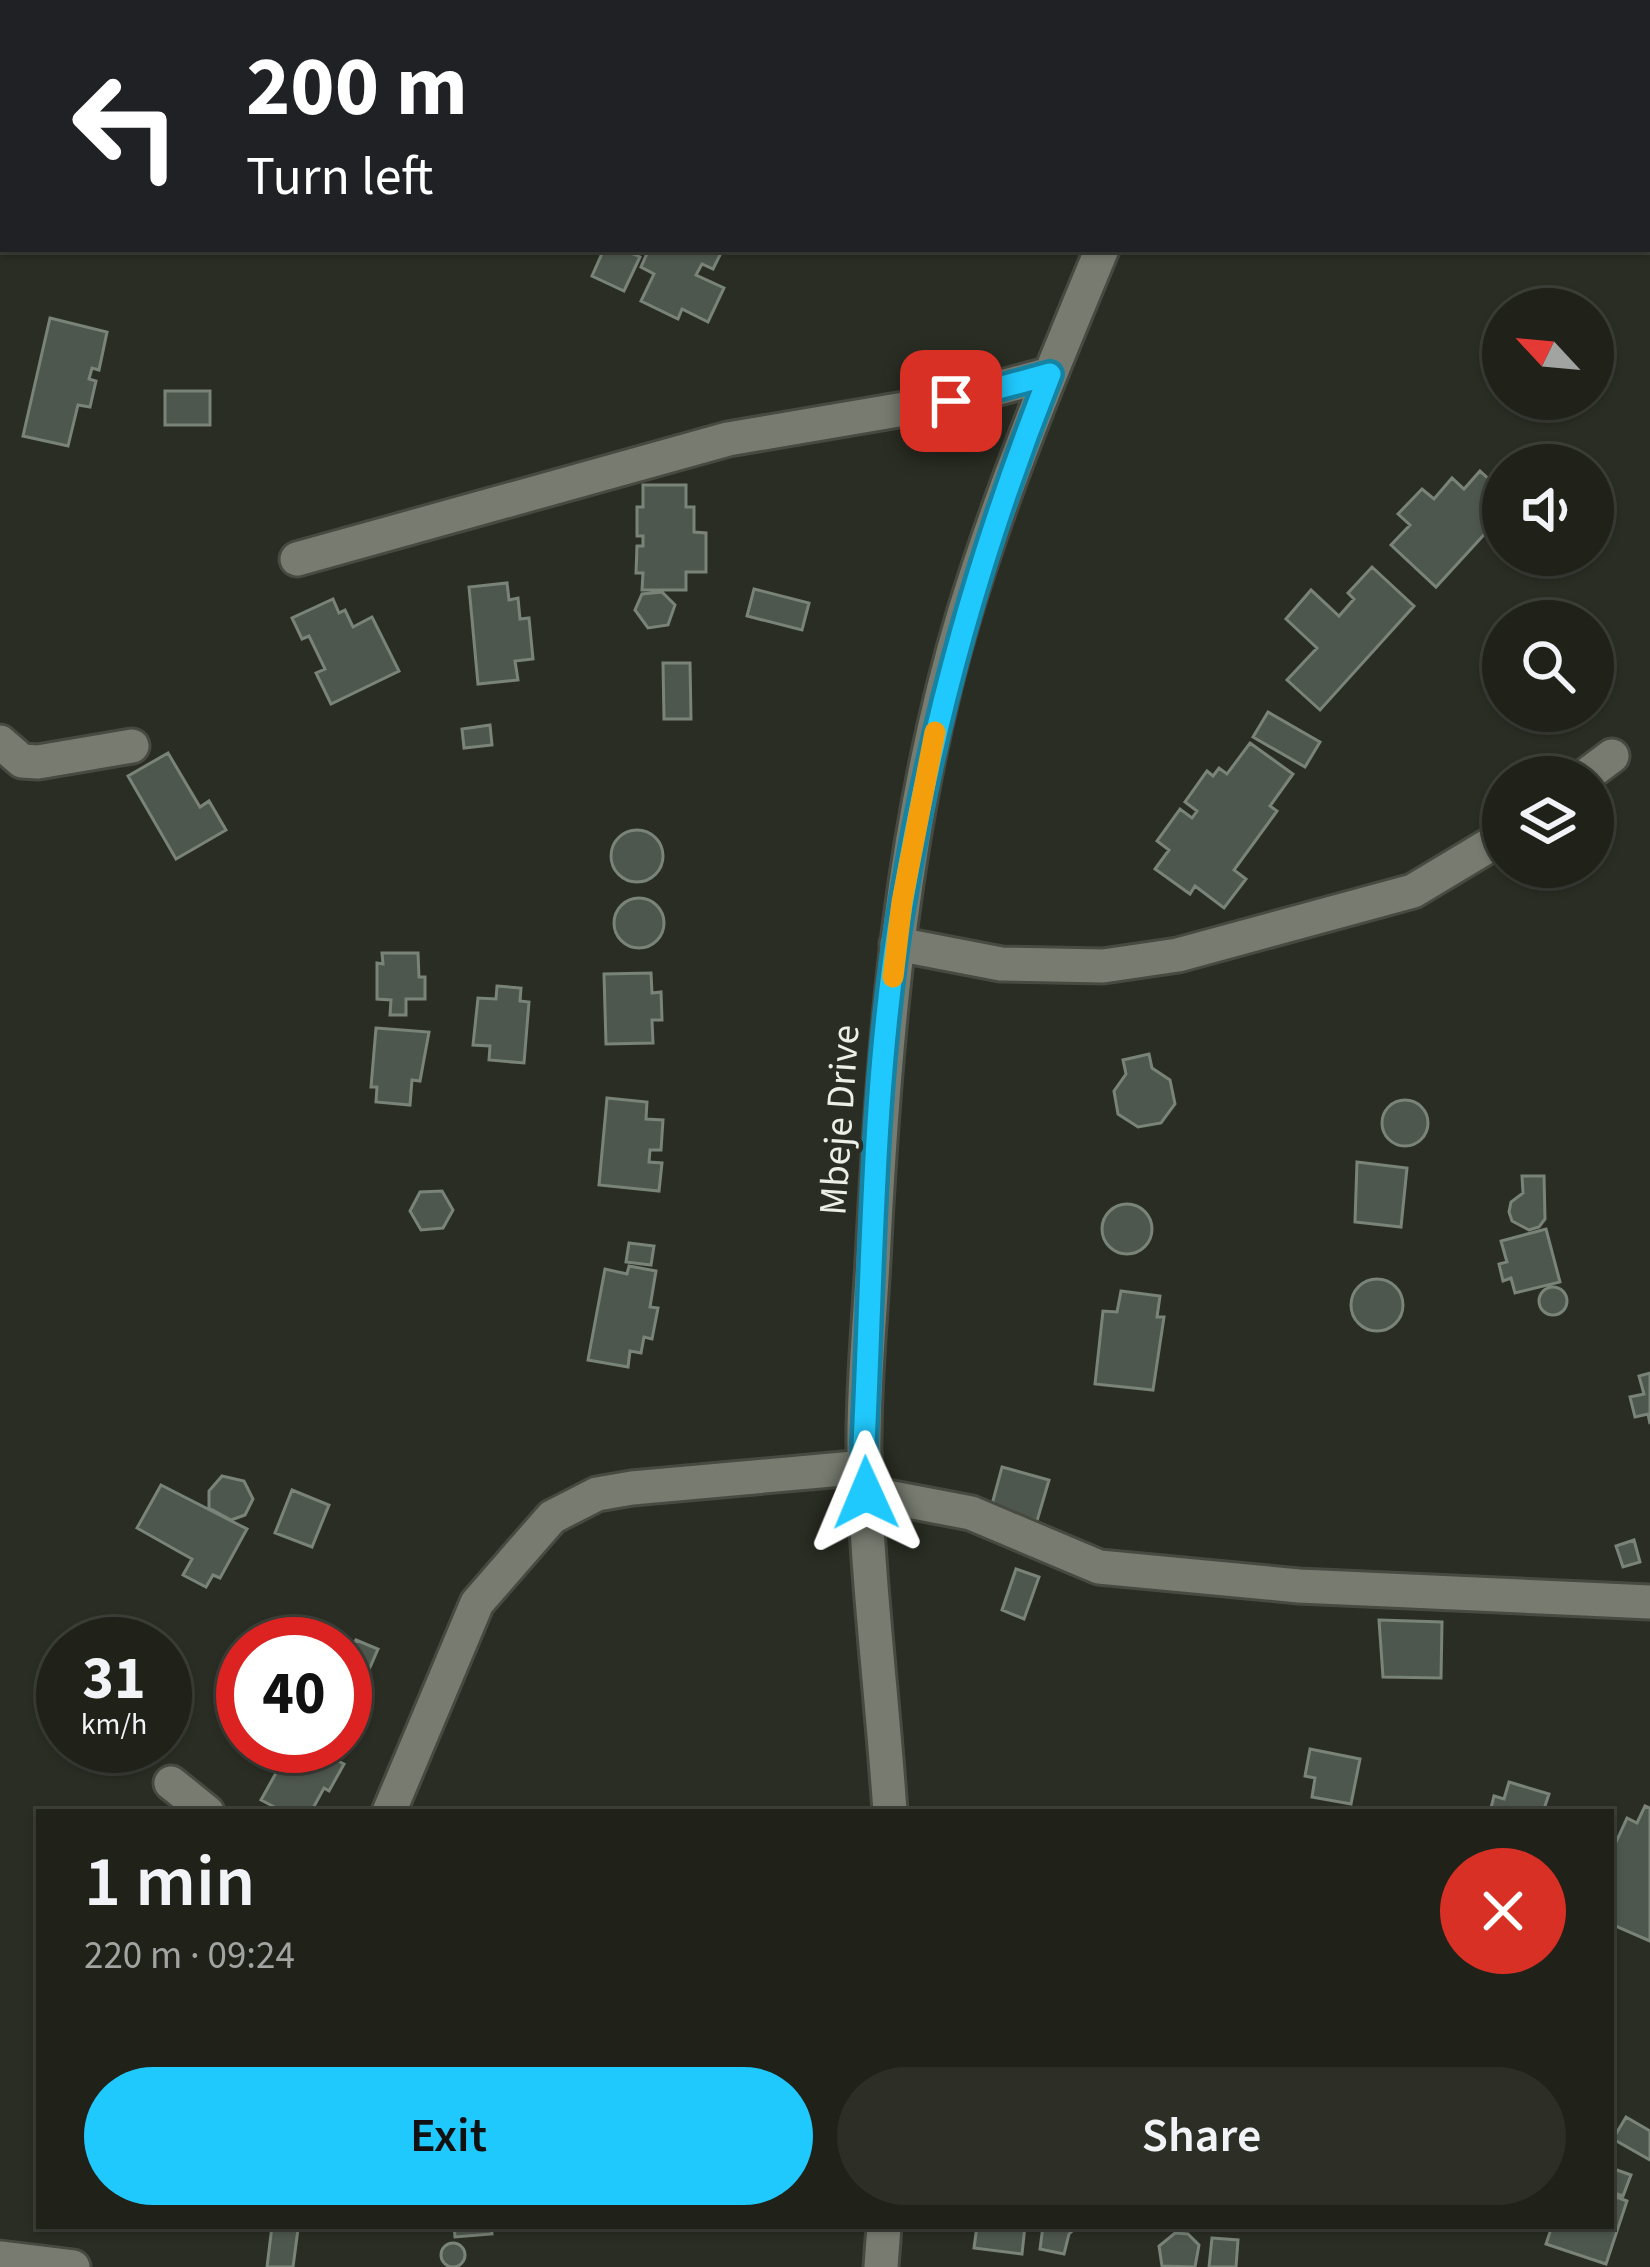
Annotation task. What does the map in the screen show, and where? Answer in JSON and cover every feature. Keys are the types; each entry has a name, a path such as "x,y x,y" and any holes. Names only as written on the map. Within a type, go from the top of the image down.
{"street":[{"name":"Mbeje Drive","path":"890,1809 865,1480 886,1034 897,944 934,737 964,616 1050,374 1101,252"},
{"path":"297,559 728,439 951,401 1050,374"},
{"path":"0,742 22,761 38,762 132,746"},
{"path":"897,944 1001,964 1103,965 1178,955 1413,891 1482,850"},
{"path":"390,1809 477,1603 552,1517 597,1494 632,1488 865,1480 971,1513 1072,1558 1115,1569 1299,1586 1650,1602"},
{"path":"171,1783 203,1809"},
{"path":"881,2267 884,2229"},
{"path":"0,2258 73,2267"}],"building":[{"path":"603,252 640,257 624,291 592,276"},
{"path":"648,252 722,252 713,269 702,264 696,275 724,288 708,322 682,309 678,319 641,301 654,274 641,267"},
{"path":"50,318 107,332 99,370 92,368 89,379 96,381 90,407 78,405 68,446 23,436"},
{"path":"165,391 210,391 210,425 165,425"},
{"path":"1482,473 1482,537 1436,587 1391,545 1410,525 1398,514 1422,489 1434,499 1452,478 1464,489"},
{"path":"643,485 686,485 686,507 694,507 694,532 706,533 706,572 686,572 686,590 642,590 643,573 636,573 637,546 643,546 643,536 637,536 637,507 643,507"},
{"path":"1372,567 1414,606 1320,710 1287,680 1317,648 1286,619 1311,590 1339,616 1354,599 1348,593"},
{"path":"507,583 509,600 518,598 520,619 529,618 533,659 515,661 518,680 478,684 469,587"},
{"path":"754,589 809,603 802,630 747,616"},
{"path":"662,592 675,605 668,625 648,628 635,610 642,594"},
{"path":"333,599 353,627 372,617 399,671 331,704 316,673 325,669 309,636 302,639 292,618"},
{"path":"663,663 690,663 691,719 664,719"},
{"path":"1268,712 1320,742 1305,767 1253,737"},
{"path":"490,725 492,745 464,748 462,729"},
{"path":"1250,743 1293,774 1270,806 1277,811 1234,870 1246,879 1224,908 1195,886 1190,894 1155,869 1169,850 1157,841 1180,809 1192,818 1197,811 1185,802 1207,771 1213,776 1219,768 1227,774"},
{"path":"168,753 200,807 209,801 226,830 176,859 128,776"},
{"path":"637,830 655,838 663,856 655,874 637,882 619,874 611,856 619,838"},
{"path":"639,898 656,906 664,923 656,940 639,948 622,940 614,923 622,906"},
{"path":"382,953 418,953 425,999 406,999 406,1015 390,1015 391,1000 377,999 377,963 383,964"},
{"path":"651,973 652,993 661,992 662,1020 652,1020 653,1043 606,1044 604,974"},
{"path":"497,986 521,988 520,1001 529,1002 524,1063 489,1060 490,1046 473,1045 478,998 496,999"},
{"path":"376,1028 429,1032 420,1081 412,1080 410,1105 376,1102 377,1087 371,1087"},
{"path":"1149,1054 1152,1068 1170,1080 1175,1104 1161,1123 1138,1127 1118,1114 1114,1091 1126,1074 1123,1060"},
{"path":"607,1098 647,1102 646,1119 663,1120 661,1150 650,1150 649,1162 662,1163 659,1191 599,1185"},
{"path":"1405,1100 1421,1107 1428,1123 1421,1139 1405,1146 1389,1139 1382,1123 1389,1107"},
{"path":"1357,1162 1407,1168 1401,1227 1355,1222"},
{"path":"1522,1176 1544,1176 1545,1219 1529,1230 1512,1221 1509,1212 1511,1202 1523,1193"},
{"path":"442,1191 453,1210 443,1228 421,1230 410,1211 420,1192"},
{"path":"1127,1204 1144,1212 1152,1229 1144,1246 1127,1254 1110,1246 1102,1229 1110,1212"},
{"path":"1546,1229 1560,1282 1515,1293 1511,1278 1503,1281 1499,1264 1507,1262 1501,1241"},
{"path":"629,1243 654,1246 651,1265 626,1262"},
{"path":"629,1266 656,1271 650,1307 658,1308 652,1339 644,1337 641,1353 630,1351 628,1367 588,1360 605,1269 627,1274"},
{"path":"1377,1279 1395,1287 1403,1305 1395,1323 1377,1331 1359,1323 1351,1305 1359,1287"},
{"path":"1553,1287 1563,1291 1567,1301 1563,1311 1553,1315 1543,1311 1539,1301 1543,1291"},
{"path":"1121,1291 1160,1296 1157,1317 1164,1317 1153,1390 1095,1384 1103,1311 1117,1312"},
{"path":"1650,1373 1650,1424 1648,1414 1635,1417 1630,1397 1644,1394 1639,1376"},
{"path":"1002,1467 1049,1480 1037,1521 991,1508"},
{"path":"222,1476 244,1481 253,1499 245,1515 231,1520 209,1508 209,1491"},
{"path":"161,1485 247,1529 220,1578 213,1575 206,1587 183,1575 192,1559 137,1528"},
{"path":"292,1490 329,1505 312,1547 275,1533"},
{"path":"1634,1540 1640,1562 1623,1567 1616,1546"},
{"path":"1016,1569 1039,1577 1024,1619 1002,1610"},
{"path":"1379,1620 1442,1622 1441,1678 1383,1677"},
{"path":"1310,1749 1360,1759 1351,1804 1312,1797 1315,1778 1305,1776"},
{"path":"276,1773 339,1773 313,1809 278,1809 261,1800"},
{"path":"1509,1782 1549,1794 1544,1809 1491,1809 1494,1796 1504,1799"},
{"path":"1645,1806 1650,1808 1650,1941 1614,1925 1614,1842 1627,1818 1637,1823"},
{"path":"1626,2117 1650,2131 1650,2160 1614,2140"},
{"path":"1614,2169 1631,2175 1623,2196 1614,2193"},
{"path":"1614,2196 1627,2201 1606,2264 1546,2244 1551,2229 1614,2229"},
{"path":"272,2229 298,2229 293,2267 267,2267"},
{"path":"454,2229 491,2229 492,2234 455,2237"},
{"path":"977,2229 1025,2229 1022,2254 974,2248"},
{"path":"1043,2229 1075,2229 1064,2254 1040,2249"},
{"path":"1175,2233 1188,2234 1199,2245 1195,2267 1162,2266 1159,2246"},
{"path":"1212,2238 1238,2240 1236,2267 1209,2267"},
{"path":"453,2243 462,2246 462,2264 453,2267 444,2264 441,2255 444,2246"}],"slow traffic":[{"path":"893,977 902,902 935,732"}],"route":[{"path":"866,1493 864,1444 886,1034 902,902 934,737 964,616 1050,374 951,401"}]}
